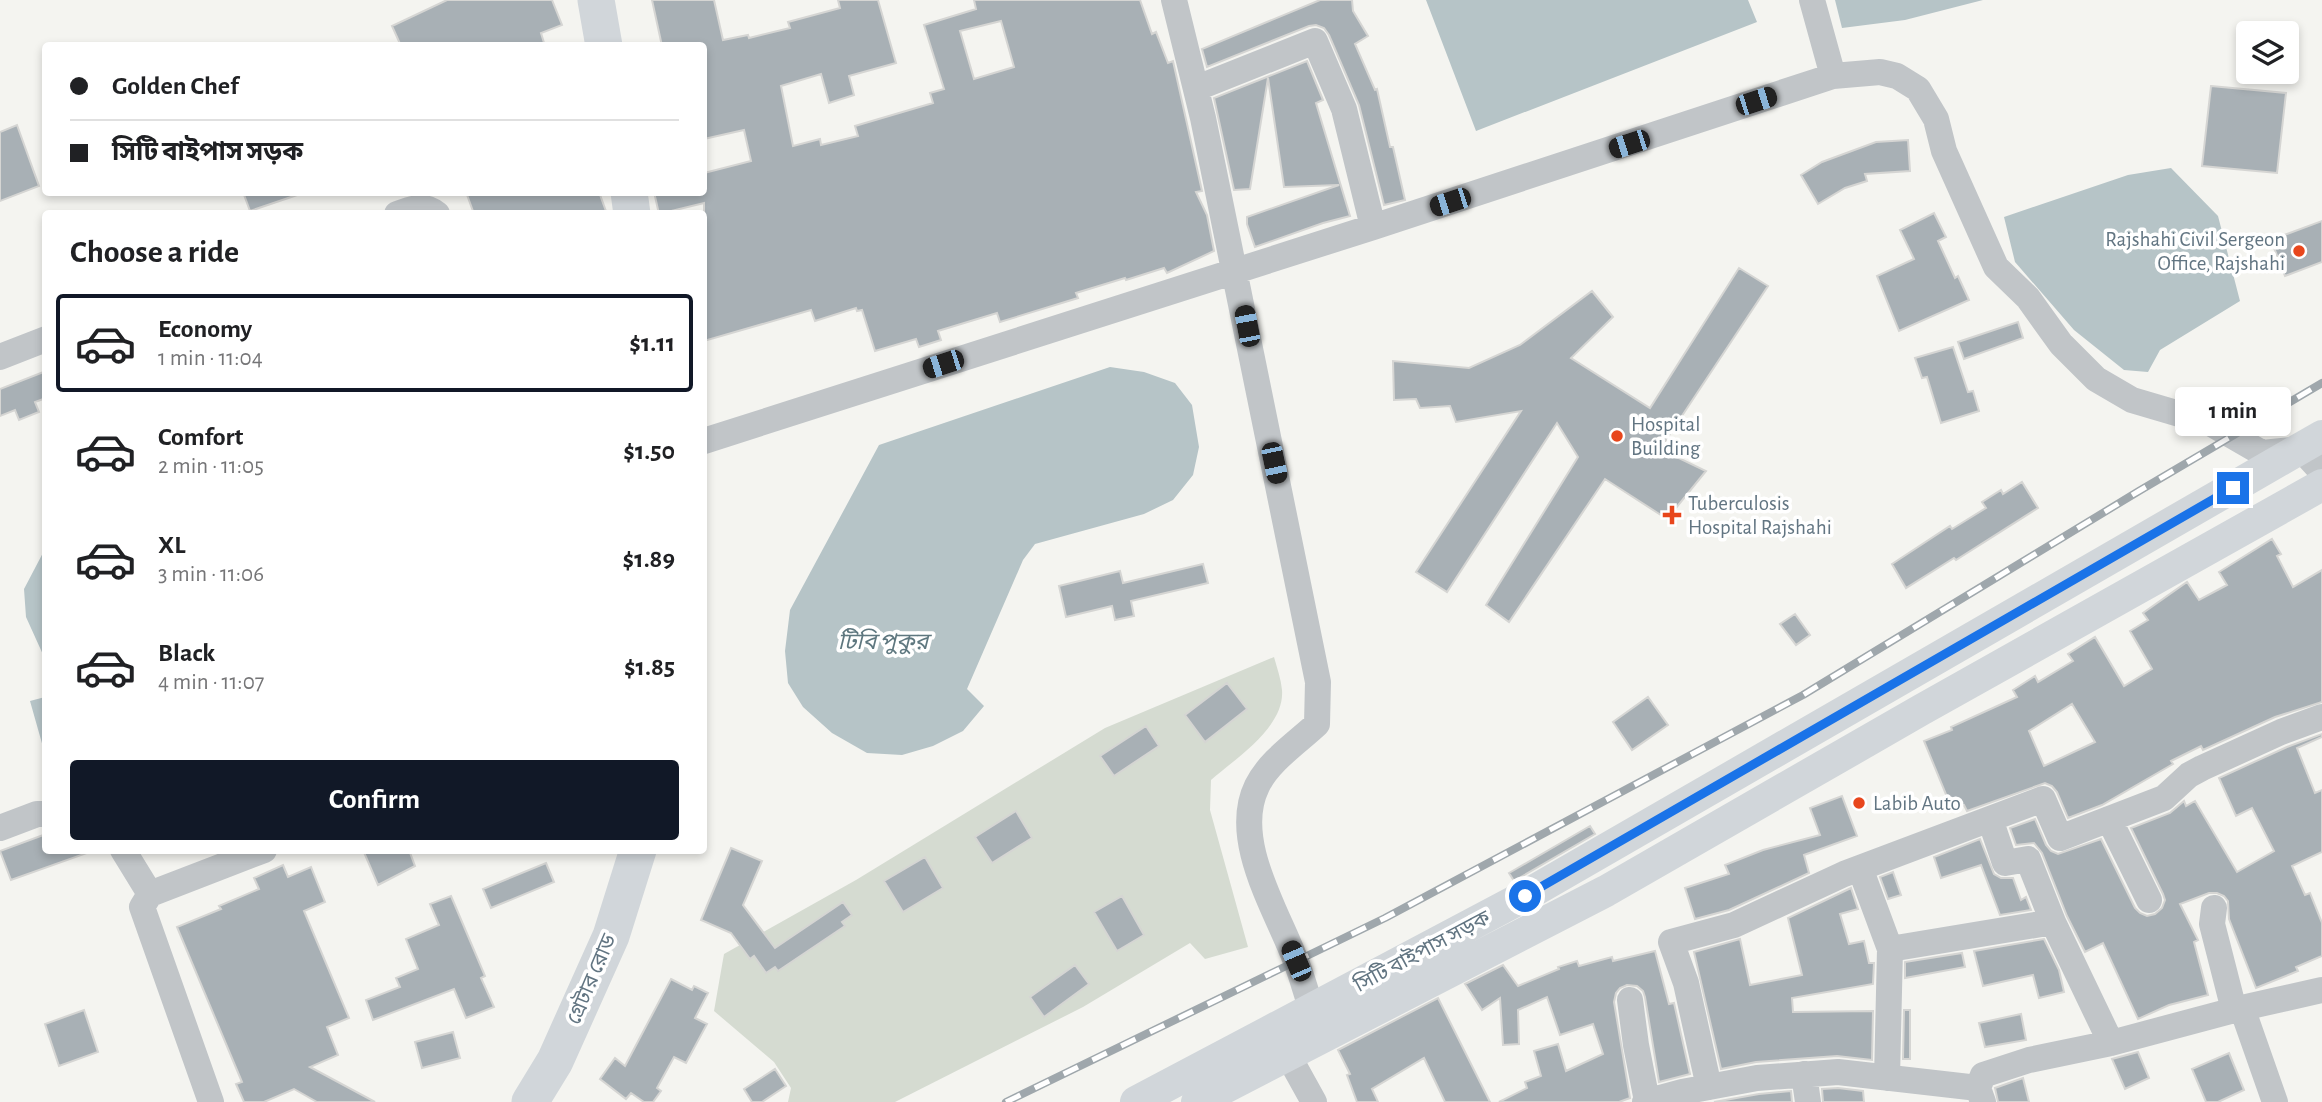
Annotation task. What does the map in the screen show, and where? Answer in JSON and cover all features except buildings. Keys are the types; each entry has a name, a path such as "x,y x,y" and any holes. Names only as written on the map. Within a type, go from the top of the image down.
{"highway":[{"path":"580,0 588,42"},
{"path":"596,0 603,42"},
{"name":"গ্রেটার রোড","path":"530,1102 555,1061 611,936 637,854"},
{"name":"গ্রেটার রোড","path":"552,1102 585,1047 632,931 654,854"}],"main road":[{"name":"সিটি বাইপাস সড়ক","path":"1136,1102 1281,1042 1312,1010 1525,896 2315,452"},
{"path":"1197,1102 1229,1094 1281,1042 1606,891 2322,485"}],"street":[{"path":"1174,0 1197,88 1236,271 1318,682 1317,724 1273,765 1257,785 1249,811 1253,858 1296,961 1312,1010"},
{"path":"1812,0 1833,76"},
{"path":"1197,88 1315,41 1344,109 1373,228"},
{"path":"707,439 1373,228 1833,76 1880,72 1897,76 1918,89 1936,119 1944,151 1996,267 2028,298 2061,344 2096,379 2132,400 2210,423 2262,453 2315,452"},
{"path":"408,210 419,206 432,210"},
{"path":"0,357 42,341"},
{"path":"1715,1091 1686,983 1671,942 1734,925 1860,868 2043,799 2060,838 2164,798 2189,775 2202,768 2281,732 2322,717"},
{"path":"0,828 42,814"},
{"path":"1990,819 2005,863 2028,859 2053,922 2112,1043"},
{"path":"2109,819 2149,900"},
{"path":"125,854 150,894"},
{"path":"211,1102 142,907 150,894 254,854"},
{"path":"1860,868 1889,949 1887,1079"},
{"path":"2214,908 2212,924 2238,1009 2276,1102"},
{"path":"1889,949 2053,922"},
{"path":"1630,1000 1646,1102 1715,1091 1757,1078 1838,1072 1981,1095 1983,1075 2029,1060 2112,1043 2238,1009 2322,990"},
{"path":"1281,1042 1314,1102"},
{"path":"1804,1074 1808,1102"}],"shaded area":[{"path":"1274,657 1282,690 1276,717 1257,741 1211,780 1210,810 1248,947 1205,959 1190,943 1083,1007 895,1102 788,1102 791,1088 774,1062 714,1011 724,954 856,880 1105,728"}],"water":[{"path":"1426,0 1748,0 1757,22 1476,131"},
{"path":"1835,0 1983,0 1905,20 1842,28"},
{"path":"2171,168 2218,216 2240,301 2160,350 2148,372 2124,370 2074,330 2015,262 2004,217 2128,175"},
{"name":"টিবি পুকুর","path":"1110,367 1144,372 1175,383 1192,405 1199,447 1193,475 1173,500 1144,514 1035,544 1023,560 967,689 984,706 963,731 933,746 902,755 867,753 832,733 803,707 788,683 785,651 790,610 879,445"},
{"path":"42,555 42,652 26,617 24,589"},
{"path":"42,698 42,743 30,701"}],"railway":[{"path":"1006,1102 1385,918 1803,695 2322,383"}],"place":[{"name":"Rajshahi Civil Sergeon Office, Rajshahi","path":"2299,251"},
{"name":"Hospital Building","path":"1617,436"},
{"name":"Tuberculosis Hospital Rajshahi","path":"1672,515"},
{"name":"Labib Auto","path":"1859,803"}],"route":[{"path":"1525,896 2233,488"}]}
